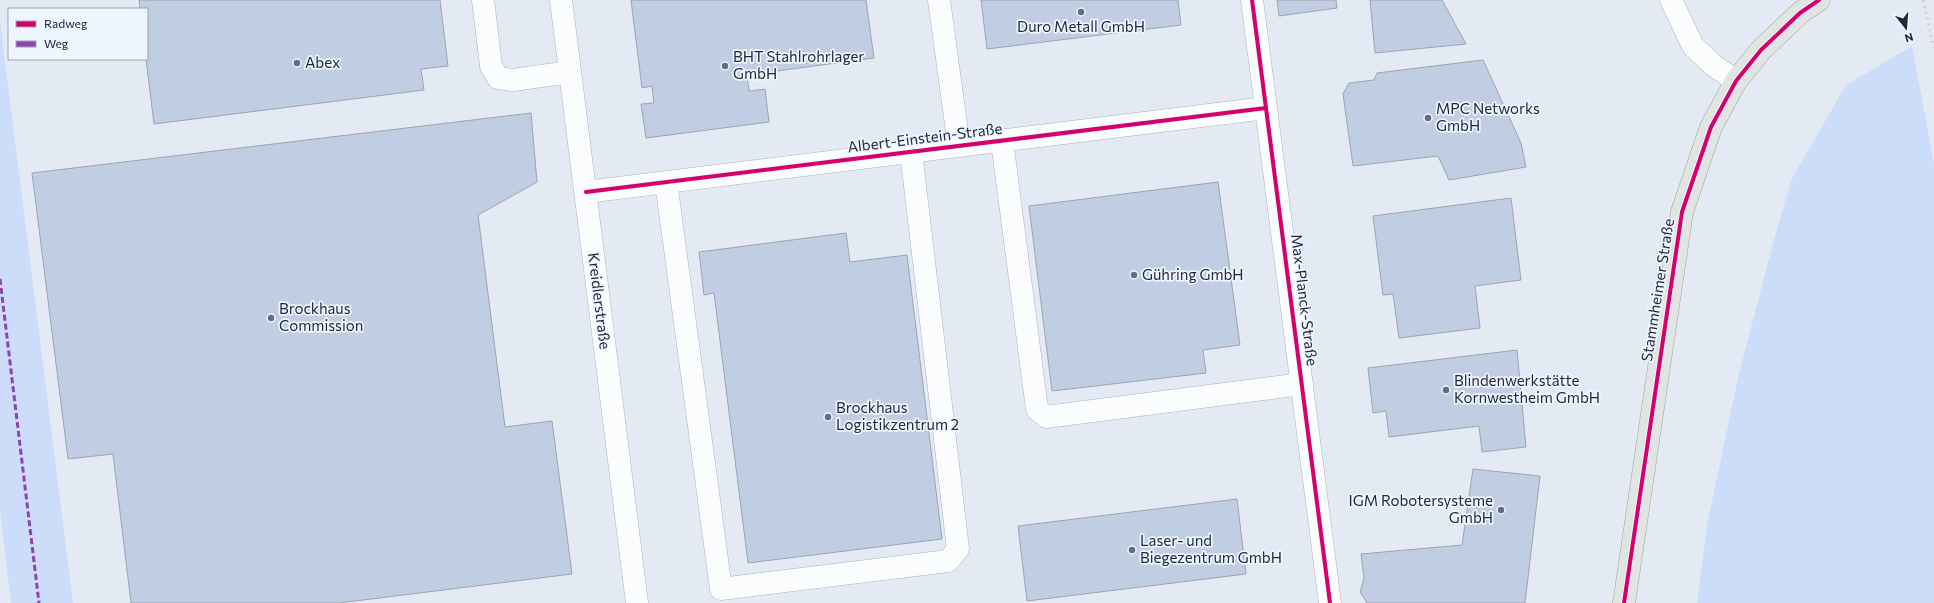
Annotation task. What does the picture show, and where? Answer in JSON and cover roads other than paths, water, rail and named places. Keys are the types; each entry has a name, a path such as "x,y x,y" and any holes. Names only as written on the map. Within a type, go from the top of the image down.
{"main road":[{"name":"Stammheimer Straße","path":"1624,603 1682,212 1712,127 1736,81 1760,50 1800,13 1819,0"}],"street":[{"path":"483,0 491,66 498,78 513,80 570,72"},
{"name":"Kreidlerstraße","path":"561,0 586,192 633,603"},
{"path":"939,0 959,146"},
{"name":"Max-Planck-Straße","path":"1252,0 1330,603"},
{"path":"1671,0 1693,46 1712,65 1736,81"},
{"name":"Albert-Einstein-Straße","path":"586,192 1266,108"},
{"path":"1002,141 1037,409 1046,417 1302,384"},
{"path":"666,182 721,589 948,561 958,549 911,152"}],"railway":[{"path":"1923,0 1934,48"}],"place":[{"name":"Duro Metall GmbH","path":"1081,12"},
{"name":"Abex","path":"297,63"},
{"name":"BHT Stahlrohrlager GmbH","path":"725,66"},
{"name":"MPC Networks GmbH","path":"1428,118"},
{"name":"Gühring GmbH","path":"1134,275"},
{"name":"Brockhaus Commission","path":"271,318"},
{"name":"Blindenwerkstätte Kornwestheim GmbH","path":"1446,390"},
{"name":"Brockhaus Logistikzentrum 2","path":"828,417"},
{"name":"IGM Robotersysteme GmbH","path":"1501,510"},
{"name":"Laser- und Biegezentrum GmbH","path":"1132,550"}]}
